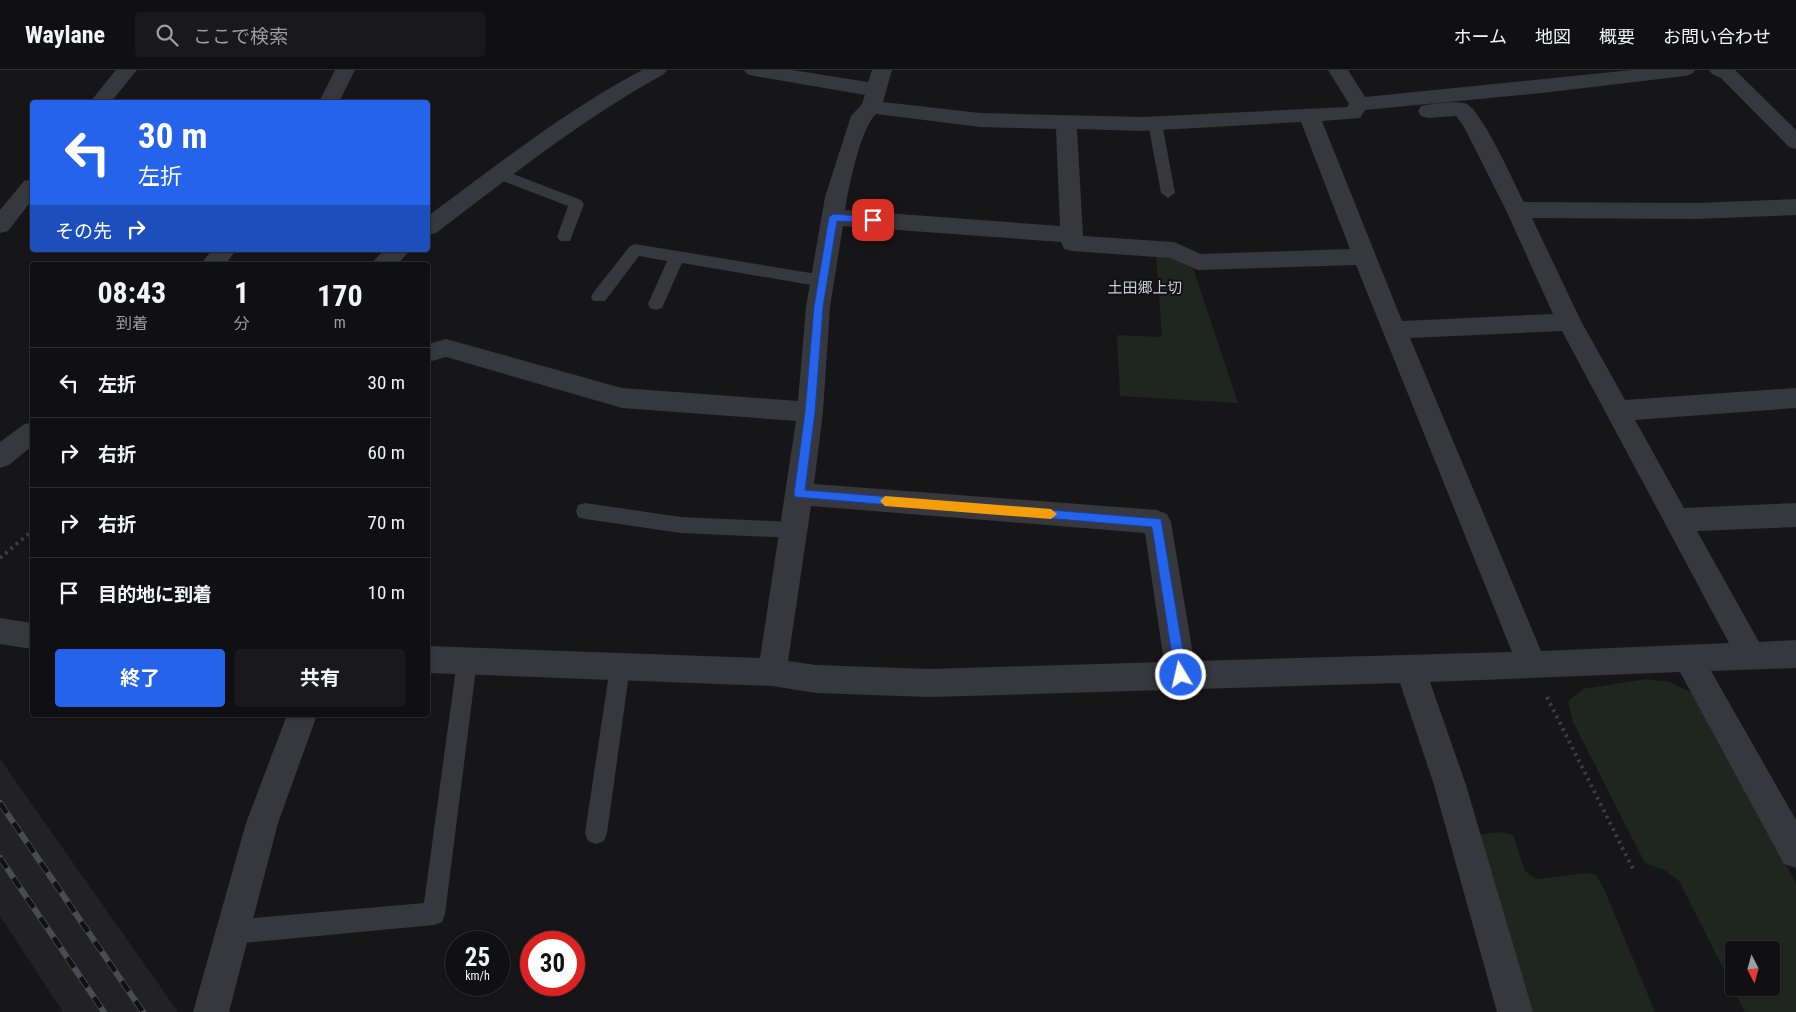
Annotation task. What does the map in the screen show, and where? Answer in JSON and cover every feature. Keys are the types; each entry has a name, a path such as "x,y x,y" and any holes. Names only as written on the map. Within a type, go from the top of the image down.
{"street":[{"path":"102,100 127,70"},
{"path":"330,100 345,70"},
{"path":"430,226 611,95 657,70"},
{"path":"754,70 952,118 1155,123 1309,115 1533,88 1616,73 1685,70"},
{"path":"772,672 810,412 823,281 833,217 849,149 861,116 874,98 882,70"},
{"path":"1338,70 1360,116 1461,109 1472,124 1517,210 1569,322 1751,656"},
{"path":"1720,70 1728,74 1788,124 1796,142"},
{"path":"1309,115 1364,257 1532,665"},
{"path":"1066,122 1072,243 1174,250 1198,262 1364,257"},
{"path":"3,216 30,188"},
{"path":"1517,210 1696,211 1796,207"},
{"path":"833,217 1072,235"},
{"path":"215,262 223,252"},
{"path":"385,262 396,252"},
{"path":"1394,330 1569,322"},
{"path":"430,352 446,348 622,398 810,412"},
{"path":"1618,411 1796,398"},
{"path":"0,458 30,434"},
{"path":"799,494 1157,522 1181,675"},
{"path":"1677,520 1796,515"},
{"path":"0,632 30,636"},
{"path":"430,660 772,672 816,679 930,682 1532,665 1796,654"},
{"path":"1688,659 1796,852"},
{"path":"1410,668 1450,785 1515,1012"},
{"path":"211,1012 262,823 301,717"}],"lane":[{"path":"1155,123 1168,193"},
{"path":"500,174 576,204 565,236"},
{"path":"599,297 635,250 823,281"},
{"path":"656,304 677,257"},
{"path":"585,511 681,525 794,530"},
{"path":"232,932 434,914 467,661"},
{"path":"596,833 620,667"}],"path":[{"path":"0,558 30,534"},
{"path":"1532,665 1634,871"}],"shaded area":[{"path":"1156,254 1174,255 1192,265 1238,403 1120,396 1117,335 1162,337"},
{"path":"1646,679 1669,682 1693,693 1796,883 1796,1012 1745,1012 1737,996 1780,996 1780,941 1725,941 1725,972 1679,881 1666,871 1645,863 1573,722 1568,701 1583,689"},
{"path":"0,759 178,1012 63,1012 0,916"},
{"path":"1499,832 1513,835 1525,871 1536,879 1588,873 1596,875 1605,891 1655,1012 1530,1012 1479,835"}],"railway":[{"path":"0,803 143,1012"},
{"path":"0,858 104,1012"}],"slow traffic":[{"path":"885,501 1051,514"}],"district":[{"name":"土田郷上切","path":"1145,288"}],"route":[{"path":"873,220 833,217 818,307 810,412 799,494 1157,522 1181,675"}]}
